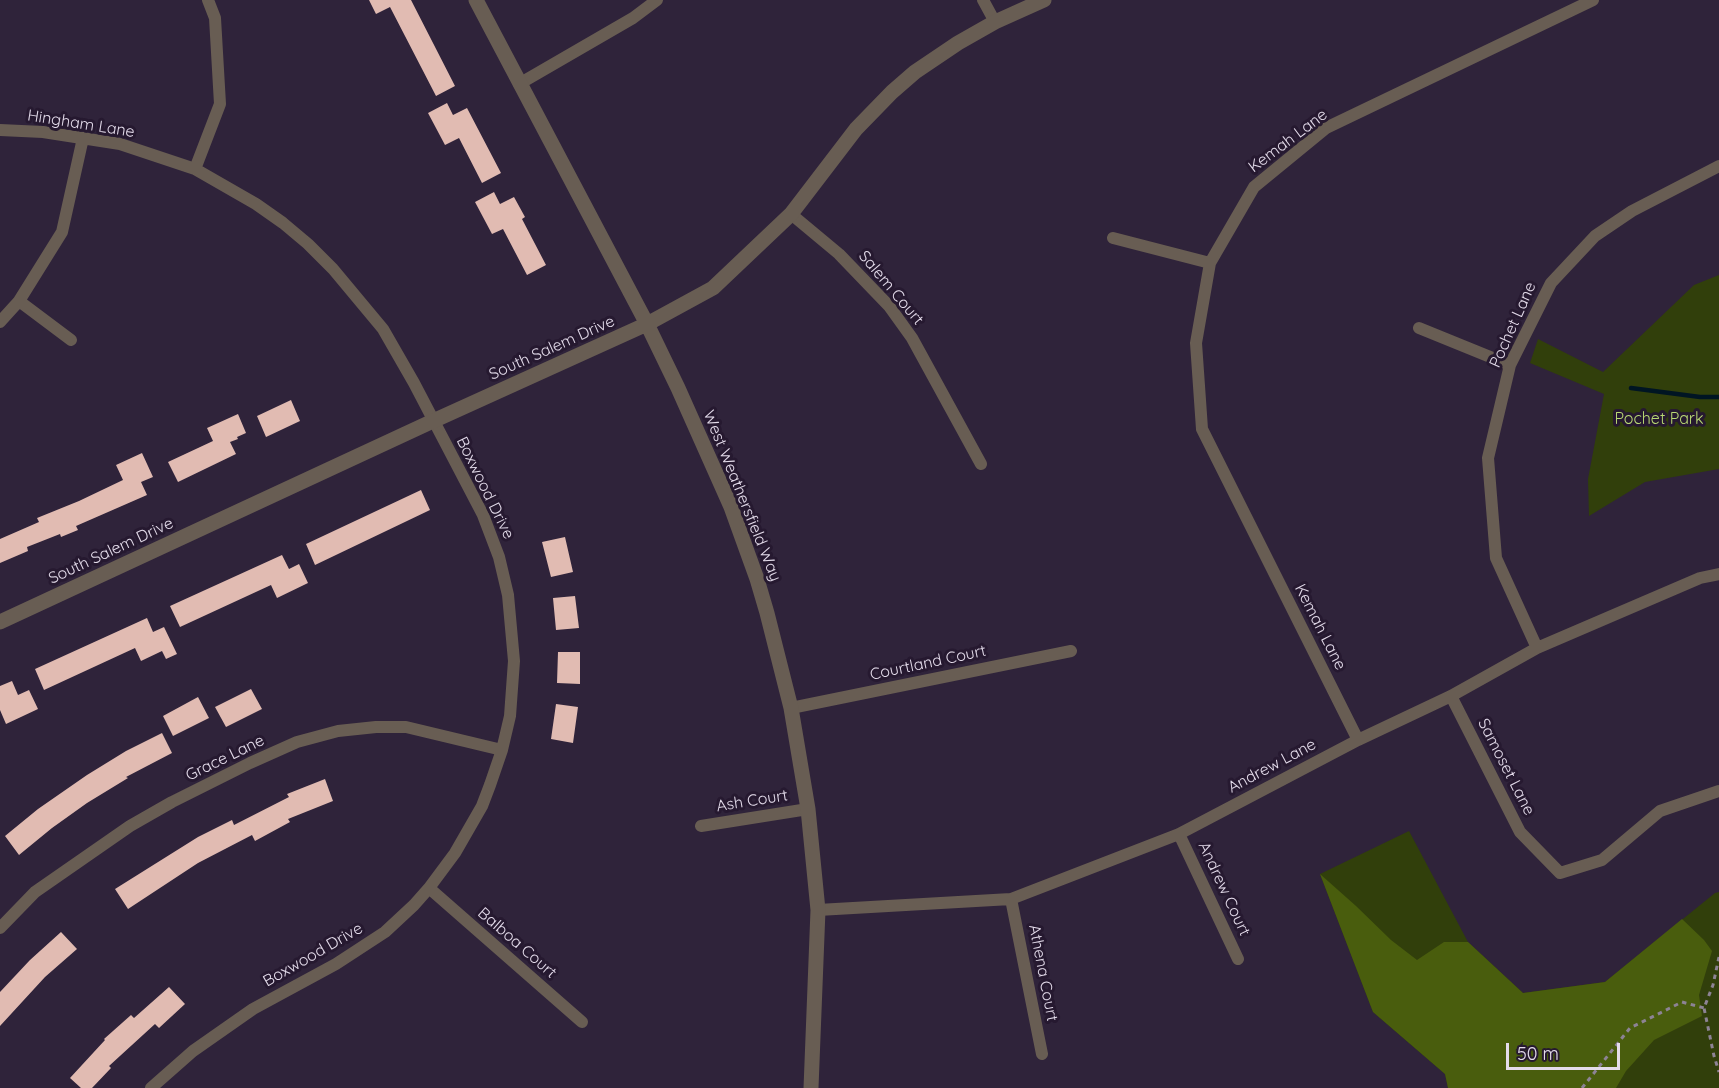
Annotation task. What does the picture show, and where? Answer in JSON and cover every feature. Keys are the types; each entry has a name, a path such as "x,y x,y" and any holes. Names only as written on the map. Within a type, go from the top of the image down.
{"street":[{"path":"195,169 220,104 215,18 208,0"},
{"name":"West Weathersfield Way","path":"476,0 647,324 695,424 741,534 767,613 790,708 808,808 818,910 811,1088"},
{"path":"519,84 633,18 657,0"},
{"path":"983,0 995,22"},
{"name":"South Salem Drive","path":"0,622 647,324 713,288 791,214 856,129 887,96 936,57 995,22 1044,0"},
{"name":"Kemah Lane","path":"1358,740 1202,429 1196,342 1210,264 1254,187 1326,128 1593,0"},
{"name":"Hingham Lane","path":"0,130 43,132 120,144 195,169 256,204 308,244 333,269 383,329 433,421"},
{"path":"0,322 19,301 62,232 83,138"},
{"name":"Pochet Lane","path":"1537,648 1496,558 1488,458 1510,365 1551,283 1595,236 1632,211 1719,166"},
{"name":"Salem Court","path":"791,214 839,254 889,306 912,338 981,464"},
{"path":"1113,238 1210,264"},
{"path":"19,301 70,340"},
{"path":"1419,328 1510,365"},
{"name":"Boxwood Drive","path":"151,1088 193,1051 244,1014 336,964 395,923 429,888 455,853 473,824 486,796 502,750 510,716 514,661 510,606 496,548 483,515 433,421"},
{"name":"Andrew Lane","path":"818,910 1011,898 1179,834 1358,740 1451,696 1537,648 1700,578 1719,574"},
{"name":"Courtland Court","path":"790,708 1071,651"},
{"name":"Samoset Lane","path":"1451,696 1521,832 1560,873 1602,860 1660,811 1719,791"},
{"name":"Grace Lane","path":"0,928 34,892 130,826 202,787 297,742 338,731 406,727 502,750"},
{"name":"Ash Court","path":"701,826 808,808"},
{"name":"Andrew Court","path":"1179,834 1238,959"},
{"name":"Balboa Court","path":"429,888 582,1022"},
{"name":"Athena Court","path":"1011,898 1042,1054"}],"path":[{"path":"1719,957 1713,985 1704,1008 1719,1072"},
{"path":"1582,1088 1629,1028 1682,1002 1704,1008"}],"green space":[{"name":"Pochet Park","path":"1719,275 1719,469 1645,482 1589,516 1588,479 1604,394 1530,363 1538,339 1603,372 1694,285"},
{"path":"1409,831 1468,942 1523,993 1605,982 1719,892 1719,1088 1448,1088 1445,1074 1373,1012 1320,874"},
{"path":"1320,874 1391,940 1417,960 1444,942 1468,942 1523,993 1605,982 1682,919 1712,951 1699,995 1702,1016 1654,1040 1626,1071 1616,1088 1448,1088 1445,1074 1373,1012"}],"building":[{"path":"369,0 411,0 455,86 436,96 390,7 376,14"},
{"path":"447,103 453,115 467,108 501,173 482,183 459,138 445,145 428,113"},
{"path":"494,192 500,204 514,197 525,217 522,219 546,265 527,275 503,229 492,234 475,202"},
{"path":"291,400 300,421 266,437 257,416"},
{"path":"238,414 246,433 230,442 236,454 178,482 168,462 213,441 207,428"},
{"path":"142,453 153,477 141,482 147,495 76,526 78,530 61,537 60,534 27,547 28,551 0,563 0,539 39,522 37,518 123,480 116,465"},
{"path":"421,490 430,510 315,565 306,544"},
{"path":"565,537 573,572 551,577 542,542"},
{"path":"282,555 289,569 299,564 308,583 277,598 271,585 180,627 170,606"},
{"path":"575,596 579,628 556,630 553,598"},
{"path":"147,618 153,632 164,627 177,654 166,659 162,651 141,661 135,648 44,690 35,669"},
{"path":"558,652 580,652 580,684 557,683"},
{"path":"12,681 18,695 29,690 38,709 6,724 0,710 0,686"},
{"path":"251,689 262,709 226,727 215,707"},
{"path":"198,697 209,718 173,736 163,716"},
{"path":"556,704 578,707 573,743 551,739"},
{"path":"162,733 172,753 126,777 128,778 87,803 19,855 5,836 38,809 87,775 126,751"},
{"path":"325,779 333,801 288,819 290,822 255,841 252,835 198,863 128,909 115,889 198,837 232,820 234,825 289,797 287,794"},
{"path":"61,932 77,949 45,977 0,1026 0,992"},
{"path":"169,987 185,1004 159,1028 155,1024 109,1066 111,1068 92,1088 81,1088 70,1078 104,1039 131,1015 134,1018"}],"waterway":[{"path":"1631,388 1700,397 1719,397"}]}
